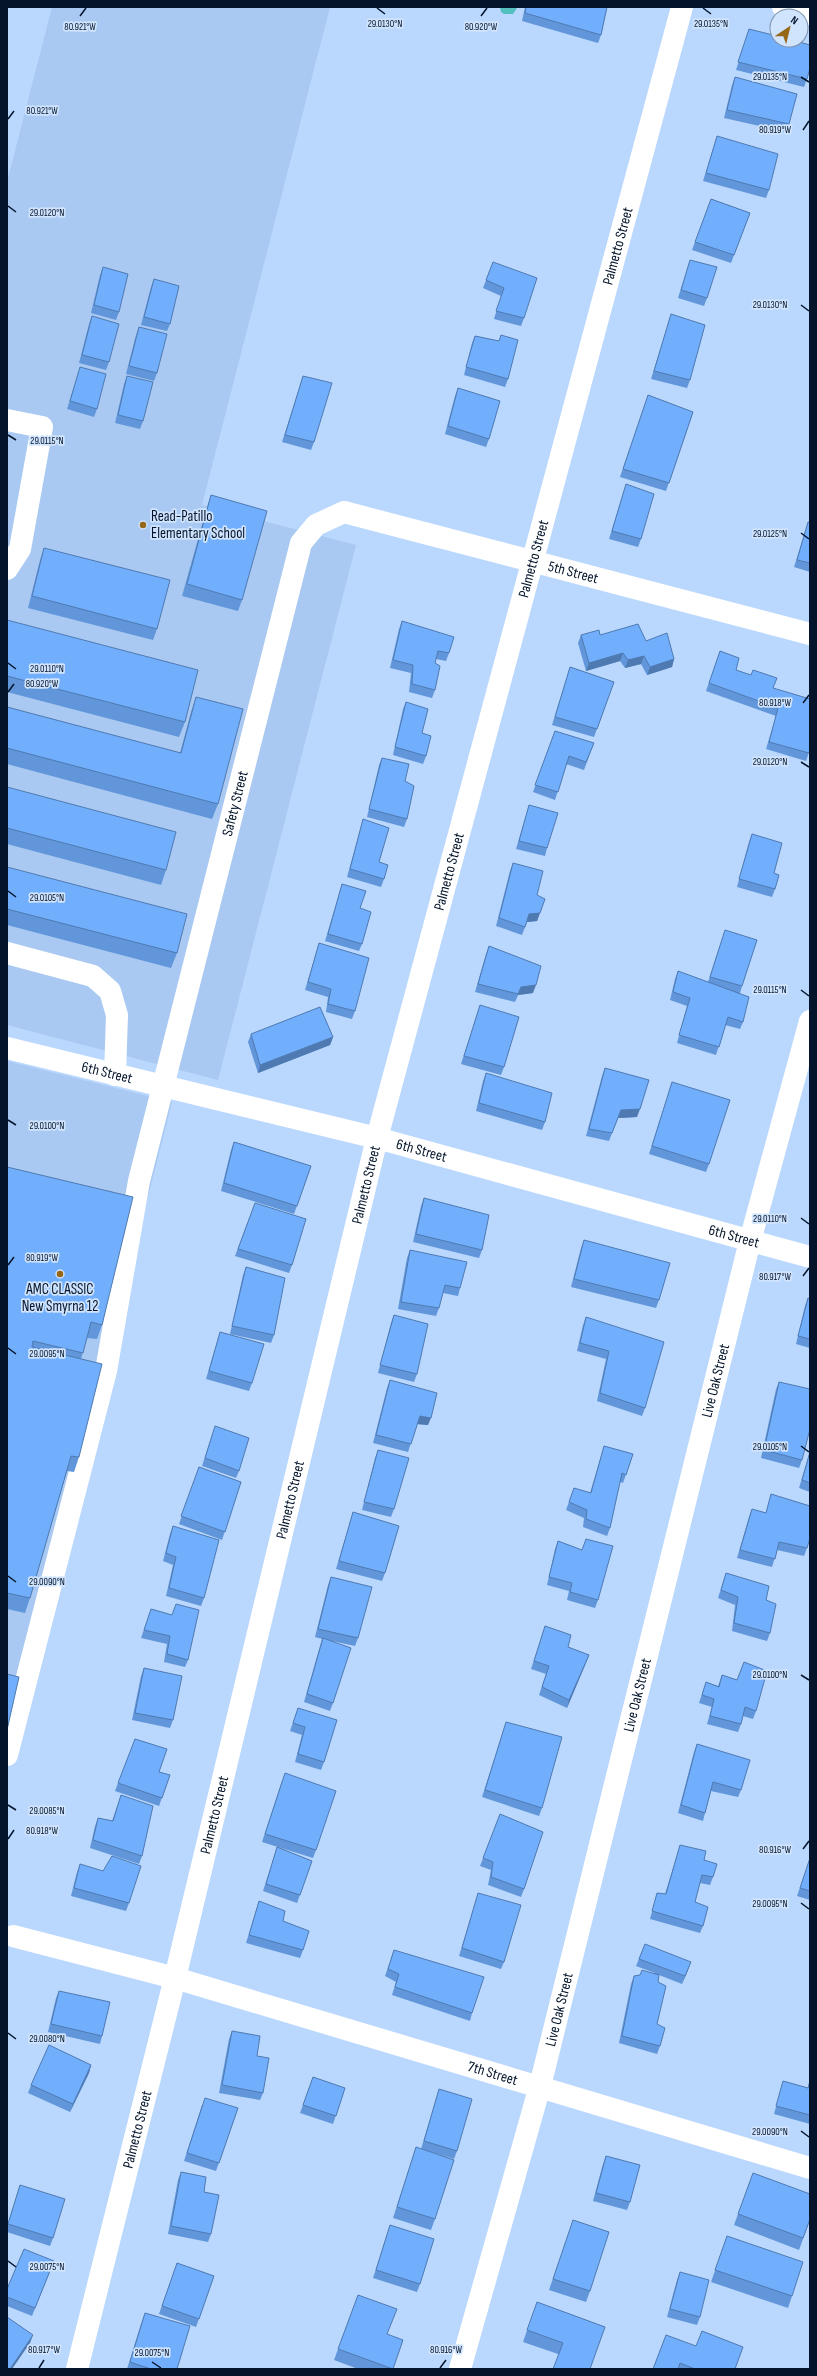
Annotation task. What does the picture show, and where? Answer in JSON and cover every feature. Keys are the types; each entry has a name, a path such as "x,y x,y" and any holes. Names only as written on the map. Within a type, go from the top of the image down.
{"street":[{"name":"Palmetto Street","path":"77,2369 175,1978 377,1138 531,560 682,7"},
{"path":"783,7 810,14"},
{"path":"7,420 42,427 20,549 7,569"},
{"name":"5th Street","path":"316,525 344,512 810,634"},
{"name":"Safety Street","path":"7,1755 106,1371 139,1181 162,1087 301,543 316,525"},
{"path":"7,953 93,976 110,991 117,1015 115,1075"},
{"name":"Live Oak Street","path":"460,2369 540,2086 750,1241 810,1021"},
{"name":"6th Street","path":"7,1048 162,1087 377,1138 810,1257"},
{"name":"7th Street","path":"13,1936 175,1978 810,2168"}],"shaded area":[{"name":"Read-Patillo Elementary School","path":"52,7 330,7 202,505 356,545 218,1080 7,1025 7,182"},
{"path":"500,7 517,8 513,14 504,14 501,12"},
{"path":"7,1061 172,1102 7,1754"}],"building":[{"path":"526,7 607,7 601,35 525,13"},
{"path":"749,29 769,34 769,48 809,48 810,45 810,68 807,79 738,62"},
{"path":"735,77 797,94 789,124 727,110"},
{"path":"717,136 778,154 769,190 706,173"},
{"path":"711,199 750,213 734,255 695,242"},
{"path":"690,260 717,267 707,298 681,290"},
{"path":"493,262 537,278 524,318 496,311 504,288 486,280"},
{"path":"103,267 128,274 119,312 94,305"},
{"path":"154,279 179,286 170,324 144,317"},
{"path":"671,314 705,325 690,380 654,371"},
{"path":"92,316 119,324 109,362 82,355"},
{"path":"139,327 167,334 157,373 129,366"},
{"path":"501,335 518,340 508,379 466,367 475,336 499,341"},
{"path":"80,367 106,374 97,409 70,401"},
{"path":"127,376 153,382 143,421 118,415"},
{"path":"303,376 332,383 314,442 285,435"},
{"path":"458,388 500,401 489,439 448,426"},
{"path":"648,395 693,412 669,483 623,469"},
{"path":"626,484 654,494 641,539 612,531"},
{"path":"211,495 267,511 242,600 187,584"},
{"path":"808,522 810,522 810,563 797,560"},
{"path":"44,548 170,580 157,629 32,596"},
{"path":"7,620 198,670 185,722 7,676"},
{"path":"402,621 454,637 449,653 438,651 435,663 440,666 435,690 412,684 413,665 393,660"},
{"path":"638,624 646,641 667,633 674,659 650,667 644,656 628,660 623,653 589,663 581,635 599,630 600,635"},
{"path":"720,651 739,658 736,670 751,675 753,670 777,678 773,688 810,699 809,753 769,742 778,708 709,683"},
{"path":"570,667 614,682 597,729 555,717"},
{"path":"196,697 243,709 218,804 7,748 7,707 181,753"},
{"path":"406,702 428,709 422,733 431,736 426,756 395,747"},
{"path":"555,731 594,743 586,762 569,756 558,792 535,785"},
{"path":"382,758 409,764 405,781 414,786 407,819 369,809"},
{"path":"7,787 176,832 166,870 7,828"},
{"path":"529,805 558,813 547,848 519,841"},
{"path":"363,819 389,828 379,862 388,865 384,879 350,869"},
{"path":"752,834 782,843 774,873 779,875 775,889 739,879"},
{"path":"513,863 543,871 537,895 545,899 540,913 529,914 525,927 499,918"},
{"path":"7,867 187,914 177,953 7,909"},
{"path":"342,884 366,891 360,908 371,912 362,944 328,934"},
{"path":"725,930 757,940 742,986 710,977"},
{"path":"319,943 369,958 355,1011 328,1004 331,989 308,982"},
{"path":"489,946 541,966 536,985 521,987 518,994 478,984"},
{"path":"678,971 749,997 743,1022 728,1017 719,1047 679,1035 690,998 673,992"},
{"path":"480,1005 519,1017 504,1067 464,1056"},
{"path":"320,1007 333,1037 260,1065 251,1034"},
{"path":"605,1068 649,1080 640,1109 621,1110 612,1133 589,1129"},
{"path":"486,1073 552,1093 545,1122 479,1103"},
{"path":"672,1082 730,1100 709,1164 652,1146"},
{"path":"234,1142 311,1166 297,1206 224,1183"},
{"name":"AMC CLASSIC New Smyrna 12","path":"7,1167 133,1197 102,1325 91,1322 83,1353 33,1341 32,1347 102,1364 79,1457 71,1456 30,1598 7,1593"},
{"path":"424,1198 489,1215 482,1250 416,1234"},
{"path":"255,1203 306,1219 292,1265 238,1249"},
{"path":"584,1240 670,1263 659,1300 574,1279"},
{"path":"410,1250 467,1262 460,1288 445,1285 439,1308 401,1302"},
{"path":"246,1267 285,1278 274,1335 232,1326"},
{"path":"808,1298 810,1299 810,1339 798,1336"},
{"path":"394,1315 428,1324 417,1374 380,1365"},
{"path":"586,1317 664,1342 645,1408 600,1393 609,1351 580,1343"},
{"path":"220,1332 264,1344 252,1383 209,1371"},
{"path":"390,1380 437,1393 431,1418 420,1416 411,1444 376,1435"},
{"path":"779,1382 810,1389 810,1429 802,1460 764,1450"},
{"path":"215,1426 249,1438 239,1471 205,1458"},
{"path":"604,1446 633,1454 626,1475 622,1473 610,1528 586,1519 587,1510 569,1502 574,1488 591,1493"},
{"path":"378,1450 409,1458 394,1509 364,1502"},
{"path":"810,1452 810,1483 802,1480"},
{"path":"199,1467 241,1482 225,1532 181,1516"},
{"path":"771,1494 810,1506 810,1538 807,1548 779,1542 775,1559 740,1550 752,1509 766,1513"},
{"path":"353,1512 399,1526 385,1573 339,1561"},
{"path":"173,1526 219,1540 204,1598 169,1588 176,1557 166,1553"},
{"path":"586,1539 613,1546 598,1600 570,1592 572,1583 549,1577 558,1541 582,1550"},
{"path":"726,1573 769,1586 766,1600 776,1604 770,1633 734,1623 738,1597 721,1590"},
{"path":"331,1577 372,1587 358,1638 318,1629"},
{"path":"176,1604 199,1610 188,1660 167,1654 170,1636 144,1630 151,1609 172,1615"},
{"path":"545,1626 571,1635 568,1647 589,1655 569,1700 542,1687 549,1666 534,1661"},
{"path":"323,1638 351,1648 333,1703 307,1694"},
{"path":"744,1662 767,1671 756,1711 745,1707 741,1724 710,1716 714,1699 702,1695 706,1682 719,1687 722,1675 737,1680"},
{"path":"144,1668 182,1676 173,1720 135,1713"},
{"path":"7,1674 19,1677 7,1730"},
{"path":"298,1708 337,1720 324,1762 298,1754 305,1727 293,1723"},
{"path":"506,1722 562,1737 542,1808 485,1790"},
{"path":"135,1739 167,1749 159,1772 170,1775 162,1798 118,1783"},
{"path":"697,1744 750,1760 741,1790 713,1782 705,1813 681,1805"},
{"path":"285,1773 336,1791 316,1850 265,1834"},
{"path":"121,1795 153,1806 142,1856 93,1840 98,1818 113,1821"},
{"path":"500,1814 543,1832 524,1889 491,1877 493,1862 483,1858"},
{"path":"680,1845 706,1851 704,1860 717,1864 713,1877 702,1875 695,1902 708,1907 703,1926 652,1911 657,1893 666,1894"},
{"path":"277,1847 312,1861 300,1895 266,1884"},
{"path":"112,1856 141,1866 129,1903 74,1888 80,1864 103,1871"},
{"path":"810,1858 810,1891 800,1888"},
{"path":"478,1893 521,1905 504,1962 462,1948"},
{"path":"259,1901 285,1911 283,1921 309,1931 303,1950 249,1935"},
{"path":"645,1944 691,1962 685,1976 639,1959"},
{"path":"394,1950 484,1977 472,2013 395,1987 399,1974 388,1969"},
{"path":"642,1970 659,1975 658,1982 666,1986 657,2024 665,2028 660,2046 622,2036 634,1976 640,1975"},
{"path":"59,1991 110,2002 102,2036 51,2024"},
{"path":"232,2031 260,2036 257,2056 269,2058 263,2093 222,2085"},
{"path":"49,2045 91,2065 73,2104 31,2085"},
{"path":"313,2077 345,2088 336,2116 303,2105"},
{"path":"783,2081 808,2088 810,2081 810,2115 776,2106"},
{"path":"439,2089 472,2099 457,2151 424,2141"},
{"path":"205,2098 238,2108 219,2163 187,2153"},
{"path":"416,2147 454,2160 435,2219 397,2207"},
{"path":"606,2156 640,2165 630,2202 596,2193"},
{"path":"181,2172 206,2177 204,2192 219,2195 211,2234 171,2226"},
{"path":"753,2173 810,2194 810,2219 803,2238 738,2214"},
{"path":"20,2185 65,2199 53,2238 8,2224"},
{"path":"573,2220 609,2232 590,2291 553,2279"},
{"path":"390,2225 434,2239 420,2284 376,2270"},
{"path":"727,2236 803,2262 792,2296 715,2270"},
{"path":"24,2249 54,2261 35,2308 7,2297 7,2289"},
{"path":"177,2263 214,2276 199,2319 162,2306"},
{"path":"680,2272 709,2280 700,2317 670,2309"},
{"path":"358,2295 397,2309 387,2334 403,2340 393,2369 338,2349"},
{"path":"537,2302 605,2327 590,2369 553,2369 563,2343 527,2330"},
{"path":"145,2313 190,2326 177,2369 151,2369 130,2362"},
{"path":"7,2317 33,2335 10,2369 7,2369"},
{"path":"702,2331 743,2347 735,2369 695,2369 680,2363 678,2369 653,2369 666,2335 696,2346"}],"place":[{"name":"Read-Patillo Elementary School","path":"143,525"},
{"name":"AMC CLASSIC New Smyrna 12","path":"60,1274"}]}
